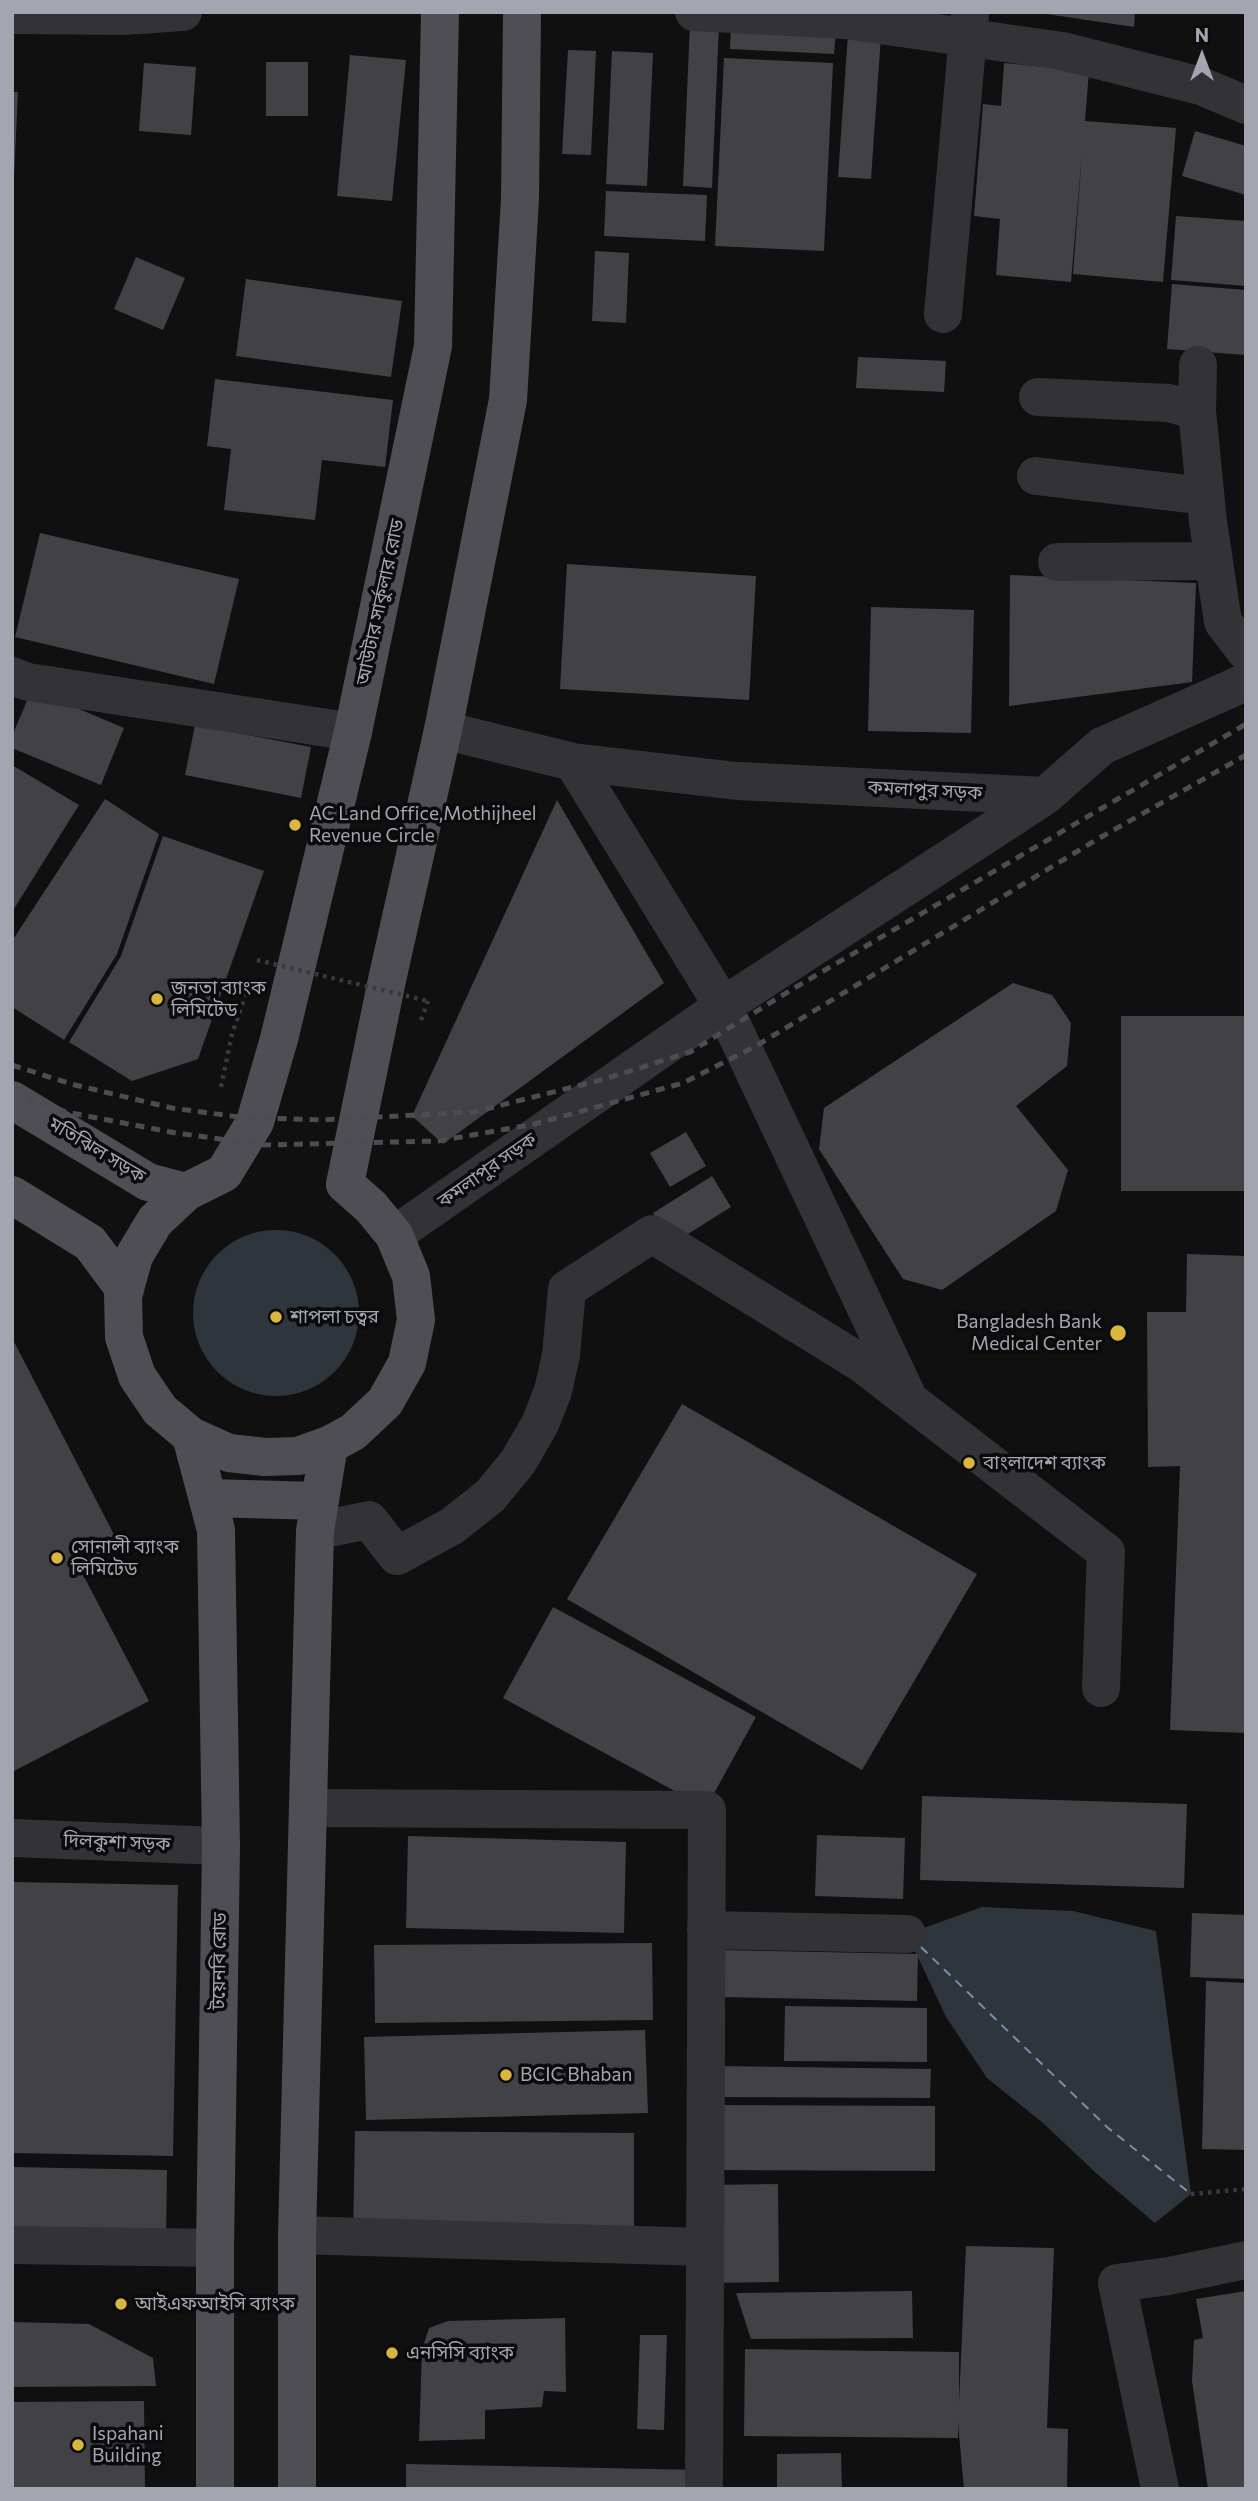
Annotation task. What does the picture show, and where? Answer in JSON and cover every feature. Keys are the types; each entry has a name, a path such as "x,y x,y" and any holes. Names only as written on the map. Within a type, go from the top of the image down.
{"main road":[{"name":"আউটার সার্কুলার রোড","path":"186,1192 224,1173 255,1122 279,1040 353,732 433,346 440,12"},
{"path":"186,1192 155,1221 134,1256 125,1290 124,1337 137,1376 160,1410 191,1436 229,1453 265,1457 298,1456 329,1445 354,1432 385,1402 407,1363 416,1320 411,1276 394,1235 371,1207 345,1184 443,730 508,400 520,199 522,12"},
{"name":"মতিঝিল সড়ক","path":"12,1100 148,1182 186,1192"},
{"path":"12,1195 90,1243 125,1290"},
{"name":"টয়েনবি রোড","path":"191,1436 216,1530 221,1846 215,2248 215,2489"},
{"path":"297,2489 297,2235 308,1808 318,1516 329,1445"},
{"path":"208,1498 318,1516"}],"street":[{"path":"12,15 124,16 183,12"},
{"path":"694,12 969,25 1201,86 1246,105"},
{"path":"943,314 969,25"},
{"path":"1198,365 1197,411 1205,496 1223,622 1246,652"},
{"path":"1038,397 1169,403 1197,411"},
{"path":"1036,476 1205,496"},
{"path":"1057,562 1213,561"},
{"path":"1045,796 1102,746 1246,682"},
{"path":"18,690 353,732"},
{"name":"কমলাপুর সড়ক","path":"443,730 573,761 737,781 1045,796"},
{"path":"573,761 723,1006 910,1400"},
{"name":"কমলাপুর সড়ক","path":"394,1235 723,1006 1045,796"},
{"path":"318,1516 369,1520 397,1556 452,1526 490,1496 517,1462 540,1423 553,1391 561,1355 567,1289 652,1234 861,1363 1106,1552 1101,1688"},
{"path":"308,1808 707,1810 704,2489"},
{"name":"দিলকুশা সড়ক","path":"12,1838 221,1846"},
{"path":"706,1930 907,1934"},
{"path":"297,2235 705,2247"},
{"path":"12,2245 215,2248"},
{"path":"1160,2489 1117,2283 1169,2276 1246,2260"}],"path":[{"path":"253,972 257,960 428,1002"},
{"path":"232,1034 249,985"},
{"path":"1191,2194 1246,2189"}],"shaded area":[{"name":"শাপলা চত্বর","path":"276,1230 308,1237 322,1244 334,1255 345,1267 352,1281 359,1313 352,1345 345,1359 334,1371 322,1382 308,1389 276,1396 244,1389 230,1382 218,1371 207,1359 200,1345 193,1313 200,1281 207,1267 218,1255 230,1244 244,1237"},
{"path":"982,1907 1073,1911 1156,1931 1191,2194 1155,2223 1043,2123 987,2078 946,2017 907,1934"}],"building":[{"path":"1033,12 1135,12 1134,27"},
{"path":"690,23 719,24 712,188 683,186"},
{"path":"731,26 836,31 834,54 730,49"},
{"path":"848,34 881,36 871,179 838,177"},
{"path":"568,50 596,51 591,155 562,154"},
{"path":"612,51 653,53 647,186 606,184"},
{"path":"350,55 406,60 392,201 337,196"},
{"path":"724,58 833,63 824,251 715,246"},
{"path":"266,62 308,62 308,116 266,116"},
{"path":"144,63 196,67 191,135 139,131"},
{"path":"1004,63 1089,71 1085,121 1176,128 1163,282 1073,274 1082,153 1071,282 996,275 1000,219 974,216 983,104 1001,106"},
{"path":"12,92 18,92 14,179 12,179"},
{"path":"1195,131 1246,146 1246,195 1182,176"},
{"path":"606,191 707,195 705,241 604,236"},
{"path":"1176,216 1246,221 1246,286 1171,280"},
{"path":"595,251 629,253 626,323 592,321"},
{"path":"136,257 185,278 163,330 114,309"},
{"path":"246,279 402,301 391,377 236,356"},
{"path":"1172,284 1246,290 1246,355 1167,349"},
{"path":"858,357 946,361 944,392 856,388"},
{"path":"215,379 393,400 385,467 322,460 315,520 224,510 231,449 207,446"},
{"path":"40,533 239,579 214,684 15,637"},
{"path":"567,564 756,576 749,700 560,689"},
{"path":"1010,575 1196,583 1192,682 1009,706"},
{"path":"871,607 974,610 971,733 868,731"},
{"path":"32,689 124,728 101,785 12,748 12,736"},
{"path":"195,725 311,747 301,798 185,775"},
{"path":"12,765 79,805 12,912"},
{"path":"105,799 159,834 117,954 64,1040 12,1007 12,941"},
{"path":"557,800 664,983 443,1144 412,1116"},
{"name":"জনতা ব্যাংক লিমিটেড","path":"163,836 264,871 198,1059 132,1081 69,1042 121,956"},
{"path":"1013,983 1052,995 1071,1023 1067,1066 1016,1106 1068,1170 1056,1211 942,1290 903,1279 819,1149 824,1108"},
{"path":"1121,1016 1246,1016 1246,1191 1121,1191"},
{"path":"686,1132 706,1166 670,1187 650,1153"},
{"path":"712,1176 731,1207 672,1244 653,1213"},
{"path":"1187,1254 1246,1256 1246,1733 1170,1730 1180,1466 1148,1467 1147,1312 1186,1312"},
{"name":"সোনালী ব্যাংক লিমিটেড","path":"12,1338 121,1548 80,1569 149,1701 12,1772"},
{"path":"682,1404 977,1574 862,1770 567,1599"},
{"path":"553,1607 756,1717 706,1808 503,1698"},
{"path":"922,1796 1187,1804 1184,1888 920,1880"},
{"path":"817,1835 905,1838 903,1899 815,1896"},
{"path":"408,1836 626,1842 624,1933 406,1928"},
{"path":"12,1882 178,1885 173,2156 12,2153"},
{"path":"1192,1913 1246,1915 1246,1979 1190,1977"},
{"path":"652,1943 653,2020 375,2023 374,1945"},
{"path":"720,1950 918,1954 917,2001 719,1997"},
{"path":"1206,1981 1246,1983 1246,2150 1202,2149"},
{"path":"785,2006 927,2008 927,2062 784,2061"},
{"name":"BCIC Bhaban","path":"645,2030 648,2113 366,2120 364,2037"},
{"path":"717,2066 931,2069 930,2098 717,2097"},
{"path":"712,2105 935,2106 935,2171 712,2170"},
{"path":"355,2131 634,2133 634,2236 353,2234"},
{"path":"12,2167 167,2170 166,2241 12,2237"},
{"path":"778,2184 779,2282 708,2283 707,2185"},
{"path":"966,2246 1054,2248 1047,2428 1068,2429 1067,2489 964,2489 958,2423 958,2438 744,2436 745,2349 959,2352 959,2402"},
{"path":"912,2291 913,2338 751,2339 736,2293"},
{"path":"1246,2291 1246,2489 1208,2489 1192,2381 1194,2340 1203,2338 1196,2299"},
{"path":"565,2318 566,2392 544,2391 542,2407 485,2410 485,2439 419,2441 422,2350 429,2328 448,2321"},
{"path":"12,2322 89,2324 153,2358 156,2386 12,2387"},
{"path":"640,2335 667,2335 664,2430 637,2429"},
{"name":"Ispahani Building","path":"144,2401 145,2489 12,2489 12,2402"},
{"path":"841,2453 842,2489 777,2489 777,2454"},
{"path":"406,2464 701,2470 700,2489 406,2489"}],"ferry route":[{"path":"921,1947 1107,2127 1191,2194"}],"railway":[{"path":"12,1065 71,1084 172,1108 239,1117 322,1120 474,1112 605,1079 690,1052 796,987 1246,724"},
{"path":"12,1093 66,1112 176,1133 264,1145 438,1141 535,1124 683,1083 756,1046 1096,840 1246,755"}],"place":[{"name":"AC Land Office,Mothijheel Revenue Circle","path":"295,825"},
{"name":"জনতা ব্যাংক লিমিটেড","path":"157,999"},
{"name":"শাপলা চত্বর","path":"276,1317"},
{"name":"Bangladesh Bank Medical Center","path":"1118,1333"},
{"name":"বাংলাদেশ ব্যাংক","path":"969,1463"},
{"name":"সোনালী ব্যাংক লিমিটেড","path":"57,1558"},
{"name":"BCIC Bhaban","path":"506,2075"},
{"name":"আইএফআইসি ব্যাংক","path":"121,2304"},
{"name":"এনসিসি ব্যাংক","path":"392,2353"},
{"name":"Ispahani Building","path":"78,2445"}]}
